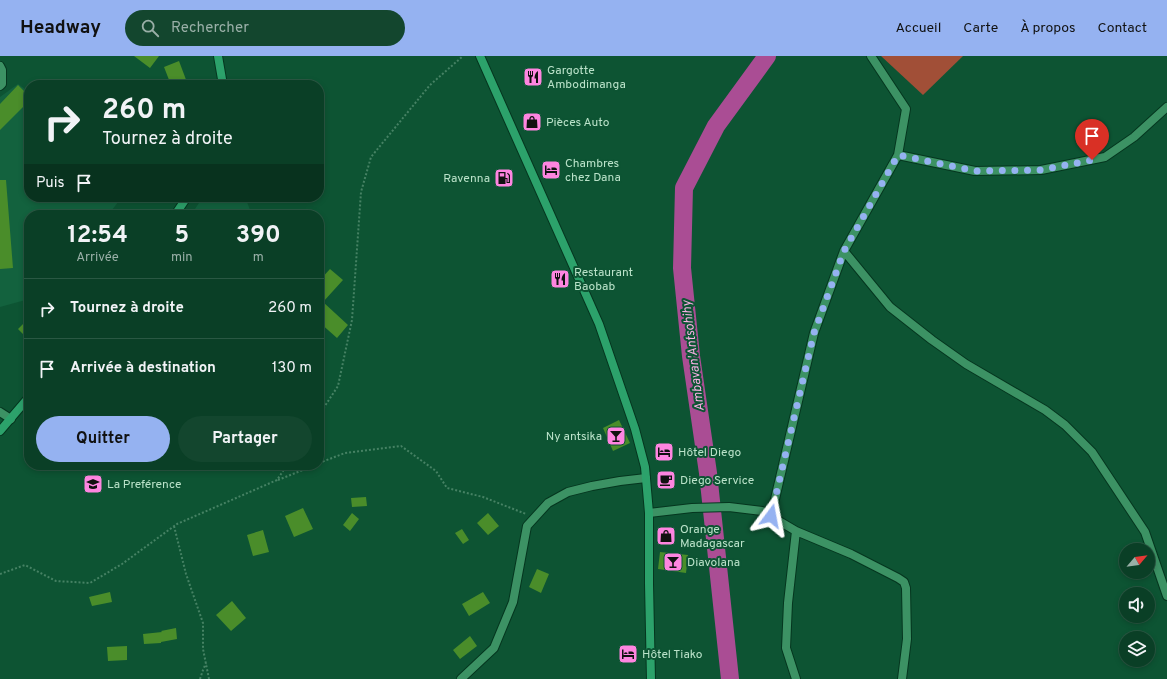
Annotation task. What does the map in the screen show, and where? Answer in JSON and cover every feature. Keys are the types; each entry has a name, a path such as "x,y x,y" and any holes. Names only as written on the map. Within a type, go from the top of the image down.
{"main road":[{"path":"218,56 222,80"},
{"path":"480,56 599,324 636,429 645,468 649,513 651,679"},
{"path":"0,431 24,403"}],"street":[{"path":"771,516 814,333 844,251 898,155 906,109 871,56"},
{"path":"0,66 2,70 2,84 0,86"},
{"path":"898,155 975,171 1041,170 1105,157 1134,137 1167,107"},
{"path":"844,251 890,307 966,364 1045,410 1065,425 1092,452 1145,532 1167,596"},
{"path":"0,412 11,419"},
{"path":"461,679 494,648 513,602 527,526 534,518 548,503 568,492 613,482 646,478"},
{"path":"649,513 692,508 729,507 762,511 796,530 851,554 898,578 904,582 906,588 908,639 902,679"},
{"path":"796,530 788,603 786,648 796,679"}],"path":[{"path":"324,407 338,386 352,320 361,192 371,157 430,85 463,56"},
{"path":"324,461 345,453 401,446 436,471 446,488 483,497 534,518"},
{"path":"277,480 284,470"},
{"path":"0,574 24,565 56,581 90,583 122,564 177,524 302,470"},
{"path":"174,526 186,574 203,623 203,649 209,679"},
{"path":"200,679 206,663"}],"shaded area":[{"path":"881,56 963,56 923,95"},
{"path":"18,84 24,88 24,202 118,202 112,210 24,210 24,300 0,307 0,97"},
{"path":"200,202 247,202 250,210 194,210"}],"building":[{"path":"134,56 159,56 150,68"},
{"path":"179,61 186,80 169,80 164,67"},
{"path":"18,85 24,91 24,106 0,130 0,104"},
{"path":"0,180 6,180 13,268 0,269"},
{"path":"330,269 343,280 324,301 324,276"},
{"path":"324,303 348,325 337,338 324,326"},
{"path":"24,323 24,335 18,329"},
{"name":"Ny antsika","path":"619,420 630,443 613,451 603,428"},
{"path":"366,497 367,506 352,507 351,498"},
{"path":"303,508 313,529 294,537 285,516"},
{"path":"352,513 359,519 350,531 343,525"},
{"path":"488,513 499,526 488,535 477,523"},
{"path":"462,529 469,540 463,544 455,533"},
{"path":"263,530 269,552 253,556 247,535"},
{"name":"Diavolana","path":"660,552 688,555 686,573 658,569"},
{"path":"537,569 549,574 541,593 529,587"},
{"path":"110,592 112,602 92,606 89,597"},
{"path":"483,592 490,603 469,616 462,604"},
{"path":"232,601 246,618 231,631 216,615"},
{"path":"176,628 177,639 161,643 144,644 143,634 162,632 161,631"},
{"path":"470,636 477,646 460,659 453,650"},
{"path":"127,646 127,660 108,661 107,647"}],"waterway":[{"name":"Ambavan'Antsohihy","path":"730,679 708,473 691,356 682,268 684,188 716,126 767,56"}],"place":[{"name":"Gargotte Ambodimanga","path":"533,77"},
{"name":"Pièces Auto","path":"532,122"},
{"name":"Chambres chez Dana","path":"551,170"},
{"name":"Ravenna","path":"504,178"},
{"name":"Restaurant Baobab","path":"560,279"},
{"name":"Ny antsika","path":"616,436"},
{"name":"Hôtel Diego","path":"664,452"},
{"name":"Diego Service","path":"666,480"},
{"name":"La Preférence","path":"93,484"},
{"name":"Orange Madagascar","path":"666,536"},
{"name":"Diavolana","path":"673,562"},
{"name":"Hôtel Tiako","path":"628,654"}],"route":[{"path":"771,516 814,333 844,251 898,155 975,171 1041,170 1092,160"}]}
